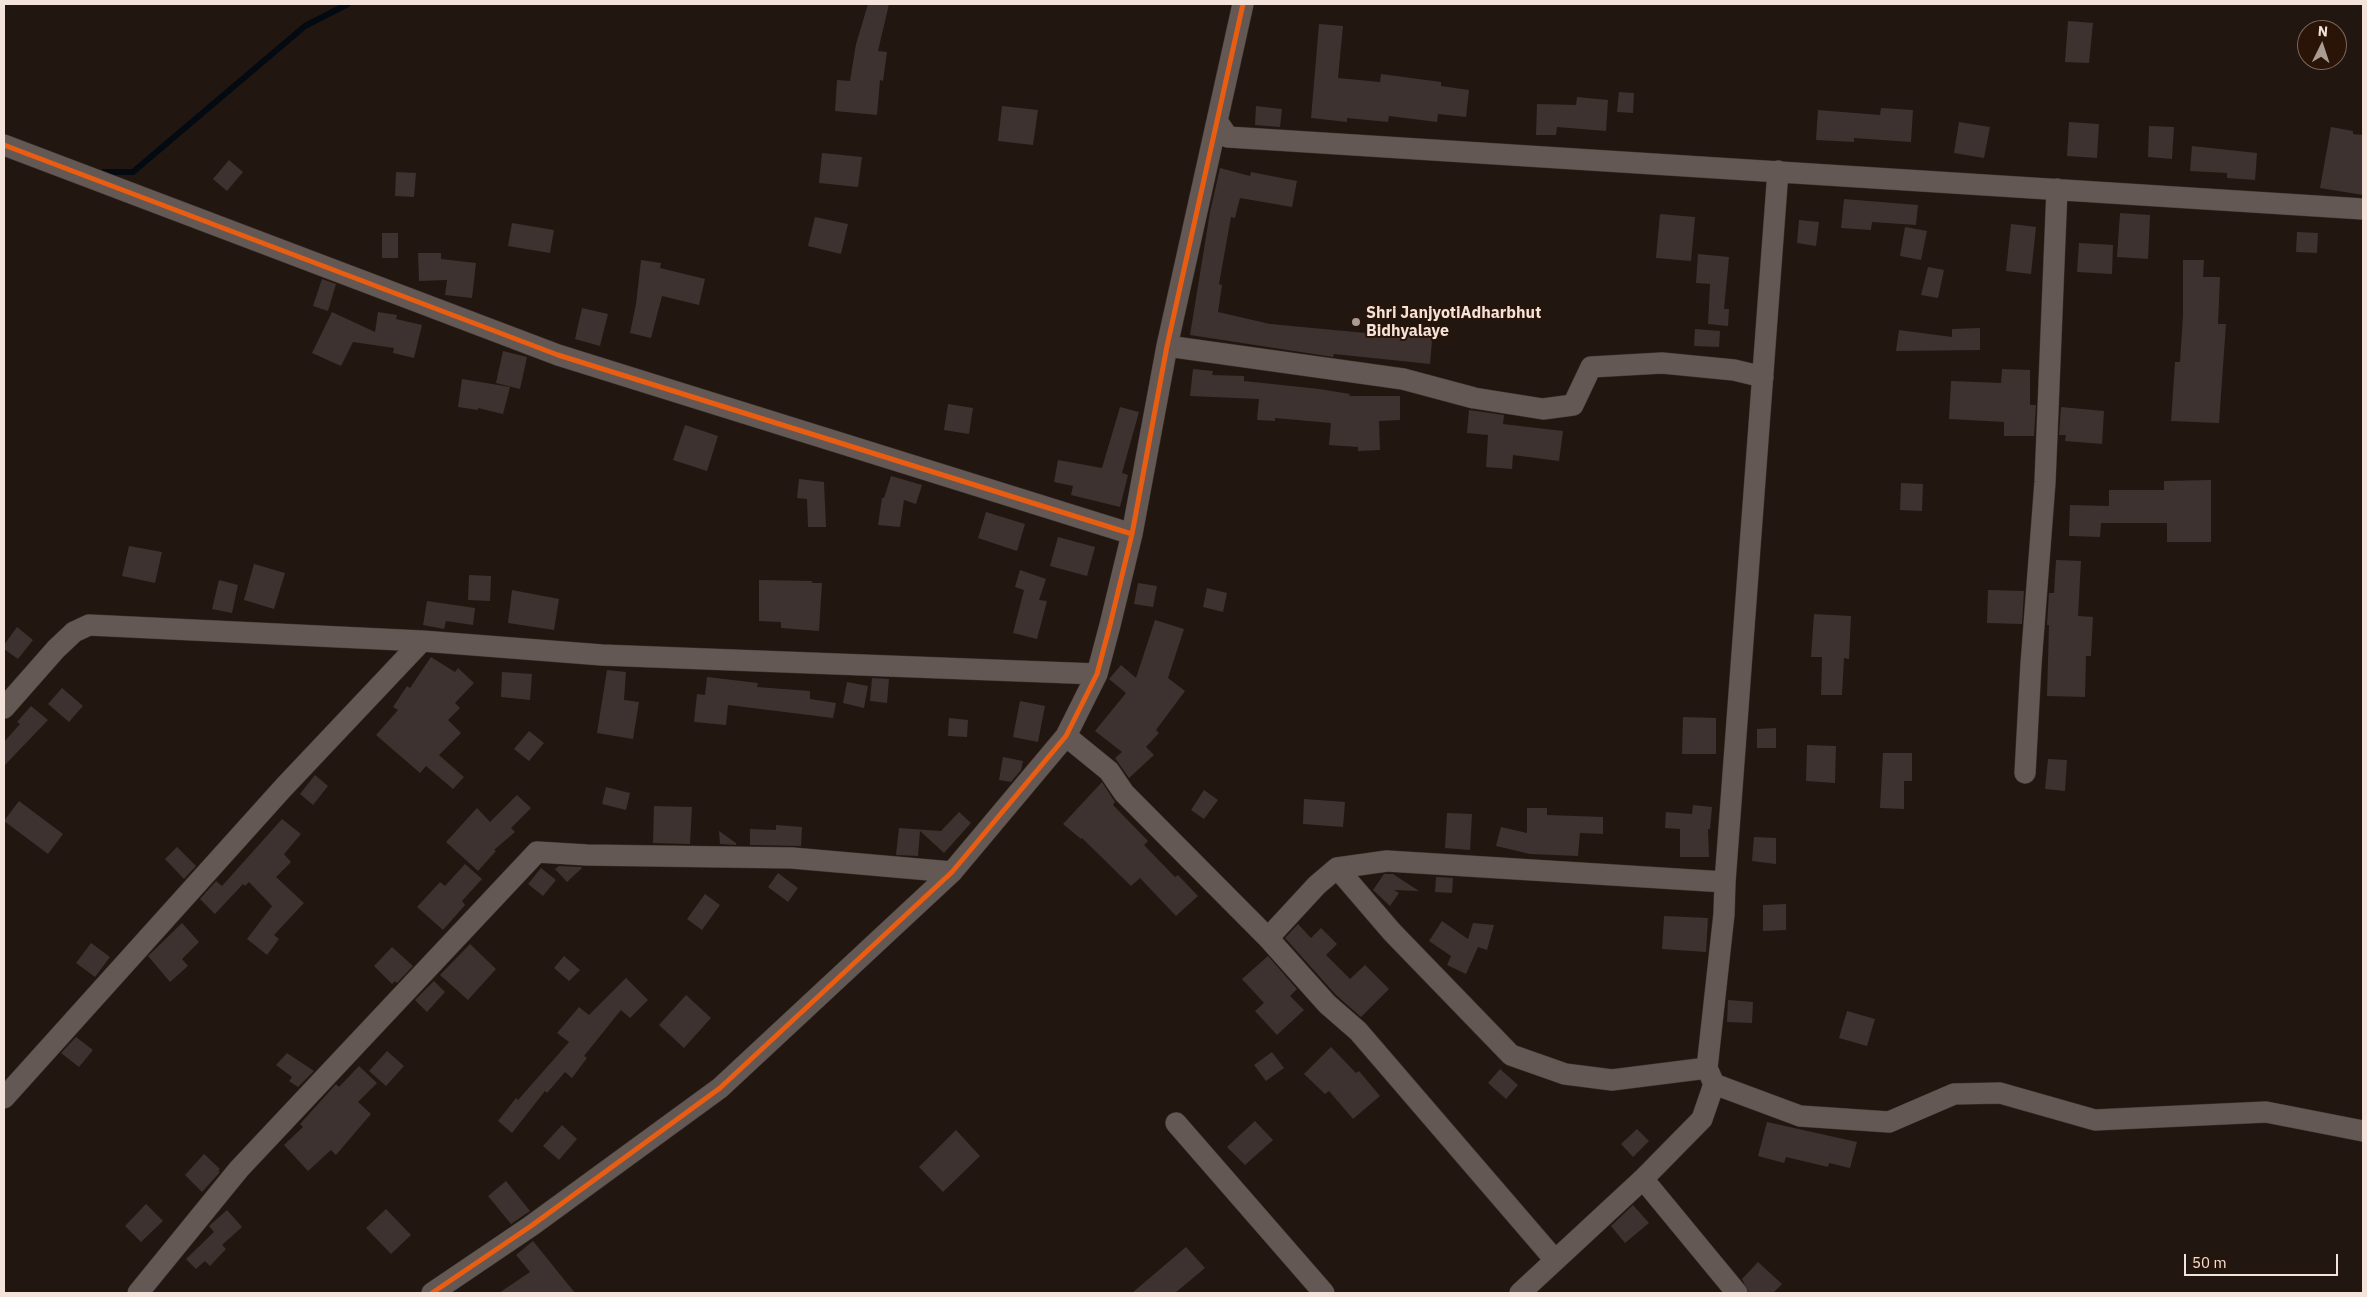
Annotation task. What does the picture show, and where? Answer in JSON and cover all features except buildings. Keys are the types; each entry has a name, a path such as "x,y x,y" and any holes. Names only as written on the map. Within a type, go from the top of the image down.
{"street":[{"path":"432,1293 531,1226 720,1088 952,872 1066,736 1097,674 1132,534 1167,346 1243,4"},
{"path":"1217,121 1228,137 2363,209"},
{"path":"4,145 558,355 1132,534"},
{"path":"1520,1293 1643,1179 1702,1119 1711,1076 1724,914 1778,171"},
{"path":"2026,773 2031,664 2045,482 2057,189"},
{"path":"1167,346 1403,379 1474,398 1543,408 1573,405 1591,367 1662,362 1734,370 1763,377"},
{"path":"4,708 56,649 74,632 90,625 422,641 621,656 1097,674"},
{"path":"4,1098 284,787 422,641"},
{"path":"1066,736 1109,771 1124,793 1268,938 1327,1004 1358,1032 1555,1260"},
{"path":"138,1293 239,1169 537,852 587,855 792,858 952,872"},
{"path":"1268,938 1317,885 1337,868 1387,862 1725,882"},
{"path":"1337,868 1392,932 1511,1055 1565,1074 1612,1080 1711,1076 1800,1116 1889,1122 1954,1094 2000,1094 2095,1120 2266,1112 2363,1131"},
{"path":"1176,1123 1324,1293"},
{"path":"1643,1179 1737,1293"}],"waterway":[{"path":"104,172 133,172 305,26 348,4"}],"cycle path":[{"path":"432,1293 531,1226 720,1088 952,872 1066,736 1097,674 1110,625 1132,534 1167,346 1243,4"},
{"path":"4,145 558,355 1132,534"}],"place":[{"name":"Shri JanjyotiAdharbhut Bidhyalaye","path":"1356,322"}]}
